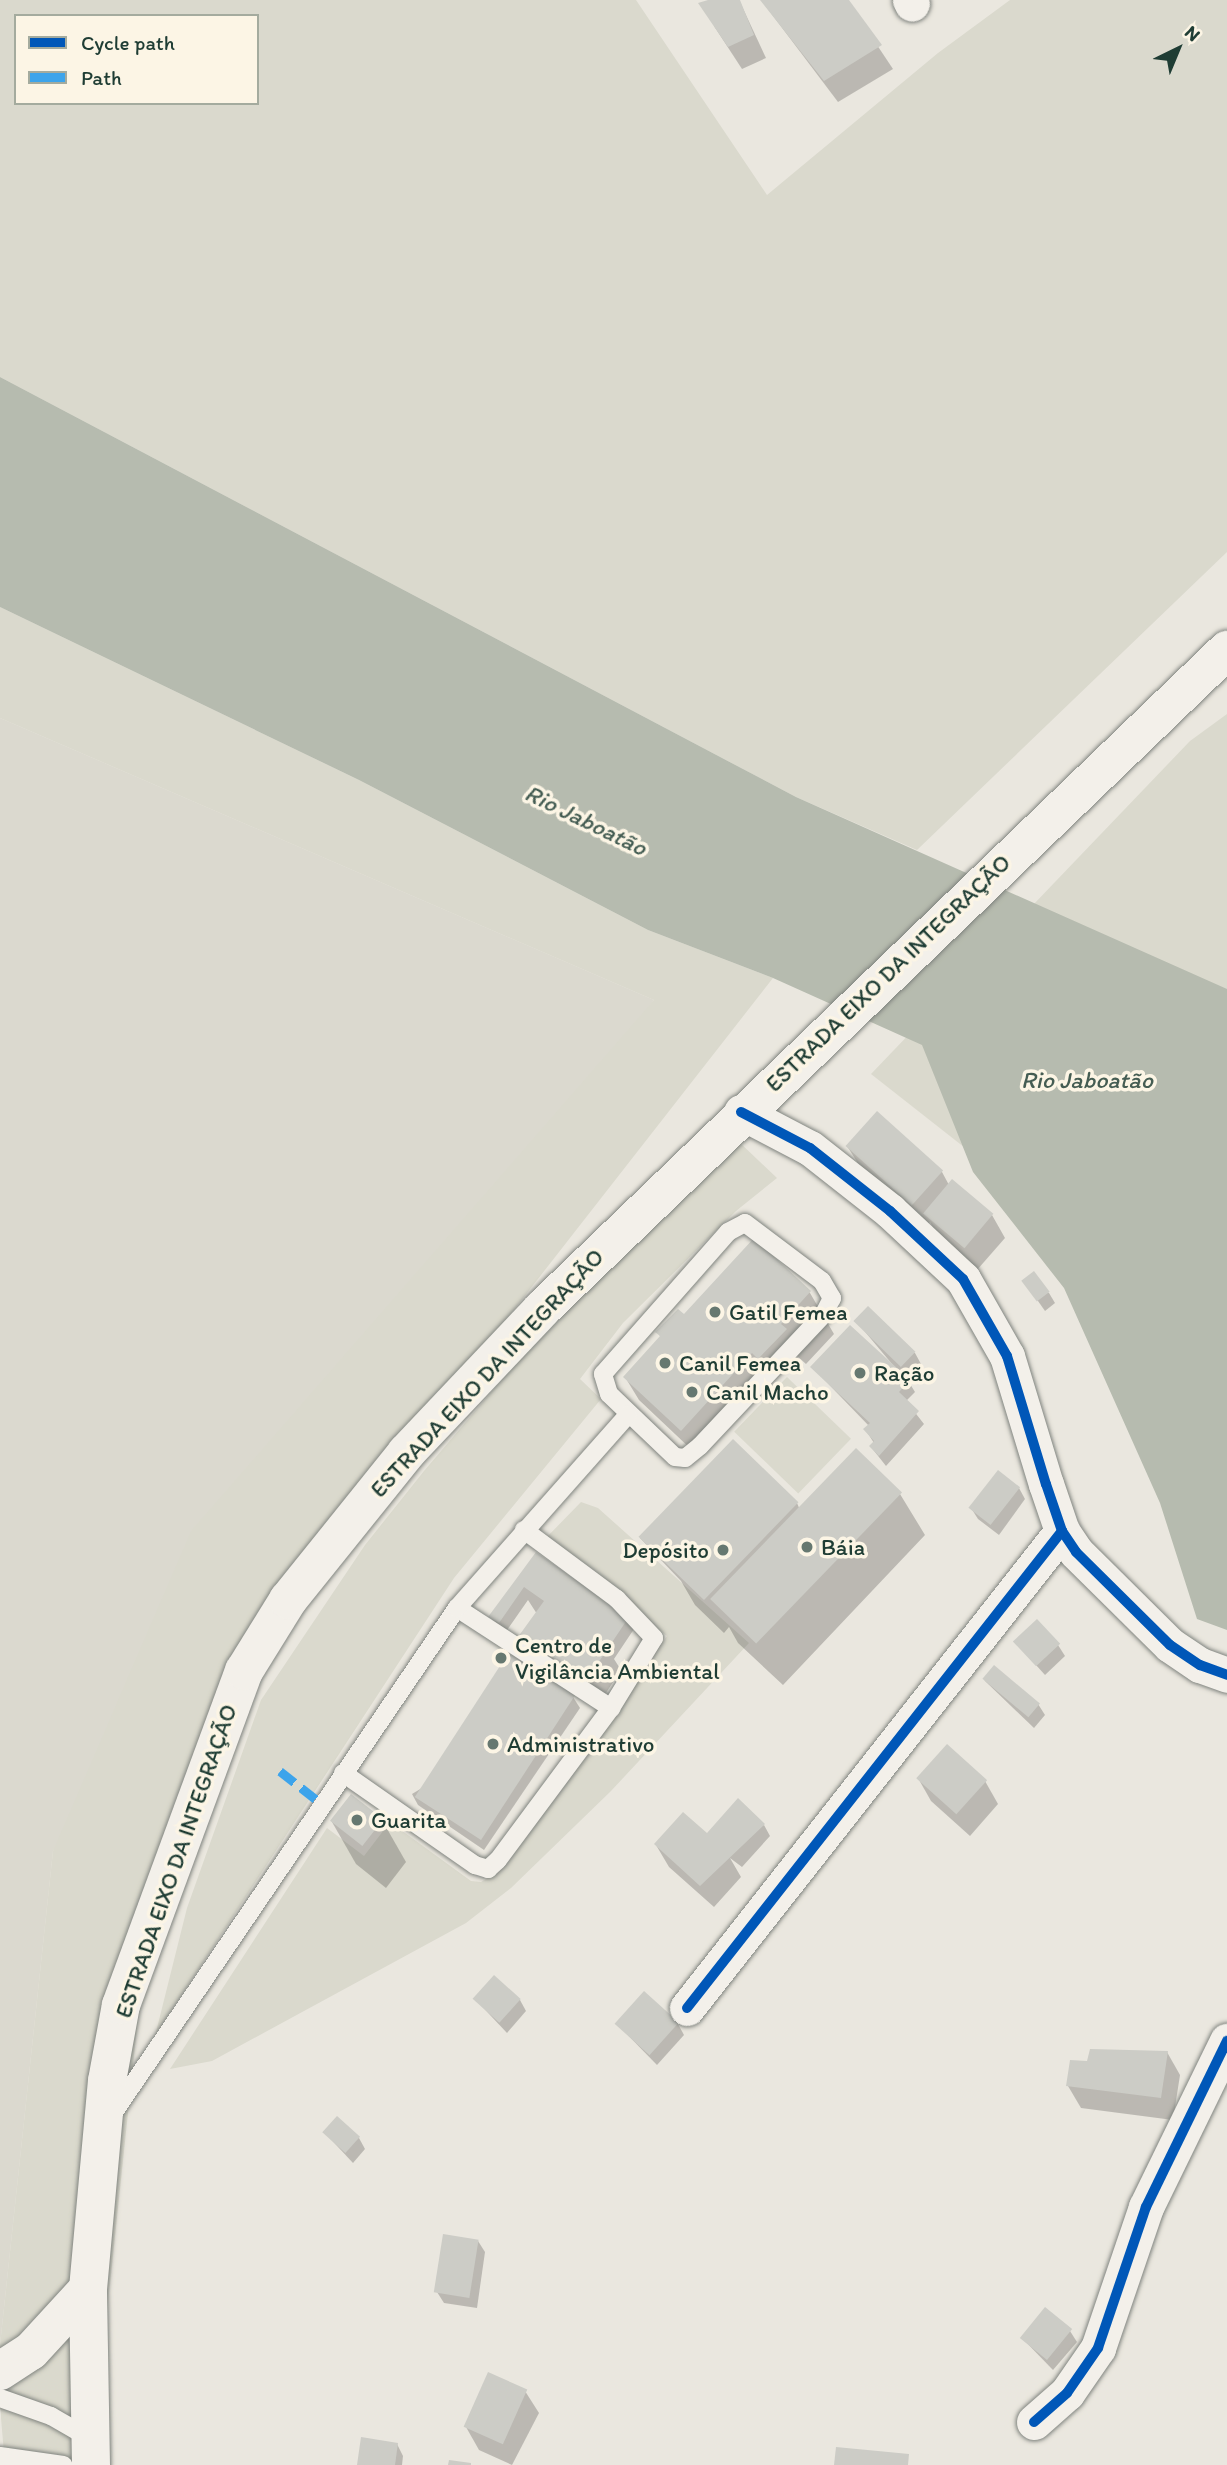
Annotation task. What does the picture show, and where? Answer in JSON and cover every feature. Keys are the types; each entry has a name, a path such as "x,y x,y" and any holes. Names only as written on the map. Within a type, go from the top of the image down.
{"main road":[{"name":"ESTRADA EIXO DA INTEGRAÇÃO","path":"91,2452 88,2289 102,2131 121,2006 244,1671 288,1600 406,1452 542,1309 741,1112 779,1079 1227,650"},
{"path":"0,2371 31,2351 88,2289"}],"street":[{"path":"741,1112 810,1148 890,1211 970,1289 1007,1356 1062,1531 1101,1581 1170,1646 1199,1665 1227,1675"},
{"path":"687,2008 1062,1531"},
{"path":"1034,2422 1067,2393 1098,2348 1146,2207 1227,2041"}],"lane":[{"path":"745,1223 762,1233 829,1289 832,1298 824,1314 685,1458 666,1452 628,1415 604,1384 607,1366 737,1225 745,1223"},
{"path":"102,2131 457,1608 628,1415"},
{"path":"343,1773 475,1865 488,1869 611,1708 654,1638 617,1599 524,1530"},
{"path":"457,1608 611,1708"},
{"path":"0,2398 51,2416 91,2452"},
{"path":"0,2456 64,2465"}],"shaded area":[{"path":"0,0 636,0 767,195 938,53 1010,0 1227,0 1227,552 917,850 796,797 0,377"},
{"path":"0,607 359,780 648,930 773,978 288,1599 147,1932 91,2465 5,2465 1,2418 0,2345 53,1851 191,1531 654,1000 0,718"},
{"path":"1227,714 1227,1354 871,1074 1190,741"},
{"path":"0,718 654,1000 53,1851 0,2345"},
{"path":"737,1140 777,1178 736,1211 623,1323 580,1379 601,1399 454,1578 155,2036 187,1908 261,1700 365,1545 424,1471 518,1361"},
{"path":"787,1377 851,1439 798,1493 734,1432"},
{"path":"581,1502 598,1508 749,1643 611,1791 511,1888 466,1923 212,2061 170,2069 327,1828 364,1856 390,1822 471,1881 481,1882 491,1876 667,1636 544,1540"}],"water":[{"name":"Rio Jaboatão","path":"0,377 796,797 1227,989 1227,1630 1197,1619 1160,1503 1064,1288 973,1172 922,1045 773,978 648,930 359,780 0,607"}],"building":[{"path":"708,0 740,0 754,35 728,47 698,3"},
{"path":"760,0 849,0 882,45 824,81"},
{"path":"877,1111 943,1171 912,1205 846,1146"},
{"path":"952,1179 993,1214 964,1248 923,1213"},
{"path":"754,1238 811,1291 781,1324 787,1329 758,1359 752,1353 681,1431 623,1377 660,1336 655,1332 678,1309 684,1314"},
{"path":"1034,1271 1050,1292 1037,1301 1021,1281"},
{"path":"868,1306 915,1352 901,1367 853,1321"},
{"name":"Ração","path":"850,1325 910,1380 899,1392 919,1411 879,1456 869,1446 874,1441 863,1429 870,1423 810,1367"},
{"path":"733,1439 798,1502 704,1600 639,1537"},
{"name":"Báia","path":"856,1448 902,1492 756,1644 710,1599"},
{"path":"998,1470 1020,1487 991,1525 968,1508"},
{"path":"536,1552 629,1617 586,1681 518,1637 544,1601 524,1587 499,1623 488,1617"},
{"path":"1037,1619 1060,1644 1036,1666 1013,1642"},
{"name":"Administrativo","path":"509,1652 575,1695 481,1840 415,1797"},
{"path":"994,1665 1040,1704 1028,1717 982,1679"},
{"path":"947,1744 987,1780 956,1814 916,1778"},
{"name":"Guarita","path":"351,1794 383,1819 362,1846 330,1821"},
{"path":"738,1798 765,1824 700,1886 654,1844 683,1812 707,1833"},
{"path":"494,1975 521,1999 499,2023 473,1999"},
{"path":"644,1991 679,2022 649,2055 615,2024"},
{"path":"1090,2049 1168,2051 1161,2098 1066,2086 1070,2060 1087,2061"},
{"path":"337,2116 360,2137 345,2153 322,2132"},
{"path":"443,2234 479,2240 469,2298 434,2292"},
{"path":"1045,2307 1072,2329 1047,2360 1020,2338"},
{"path":"488,2372 527,2389 503,2444 464,2427"},
{"path":"361,2437 398,2443 395,2465 357,2465"},
{"path":"836,2447 909,2454 908,2465 834,2465"},
{"path":"449,2460 471,2463 471,2465 448,2465"}],"marked path":[{"path":"280,1771 322,1804"}],"cycle path":[{"path":"741,1112 810,1148 890,1211 963,1279 1007,1356 1062,1531 1076,1552 1170,1645 1200,1665 1227,1675"},
{"path":"687,2008 1062,1531"},
{"path":"1034,2422 1067,2393 1098,2348 1146,2207 1227,2041"}],"place":[{"name":"Gatil Femea","path":"715,1312"},
{"name":"Canil Femea","path":"665,1363"},
{"name":"Ração","path":"860,1373"},
{"name":"Canil Macho","path":"692,1392"},
{"name":"Báia","path":"807,1547"},
{"name":"Depósito","path":"723,1550"},
{"name":"Centro de Vigilância Ambiental","path":"501,1658"},
{"name":"Administrativo","path":"493,1744"},
{"name":"Guarita","path":"357,1820"}]}
